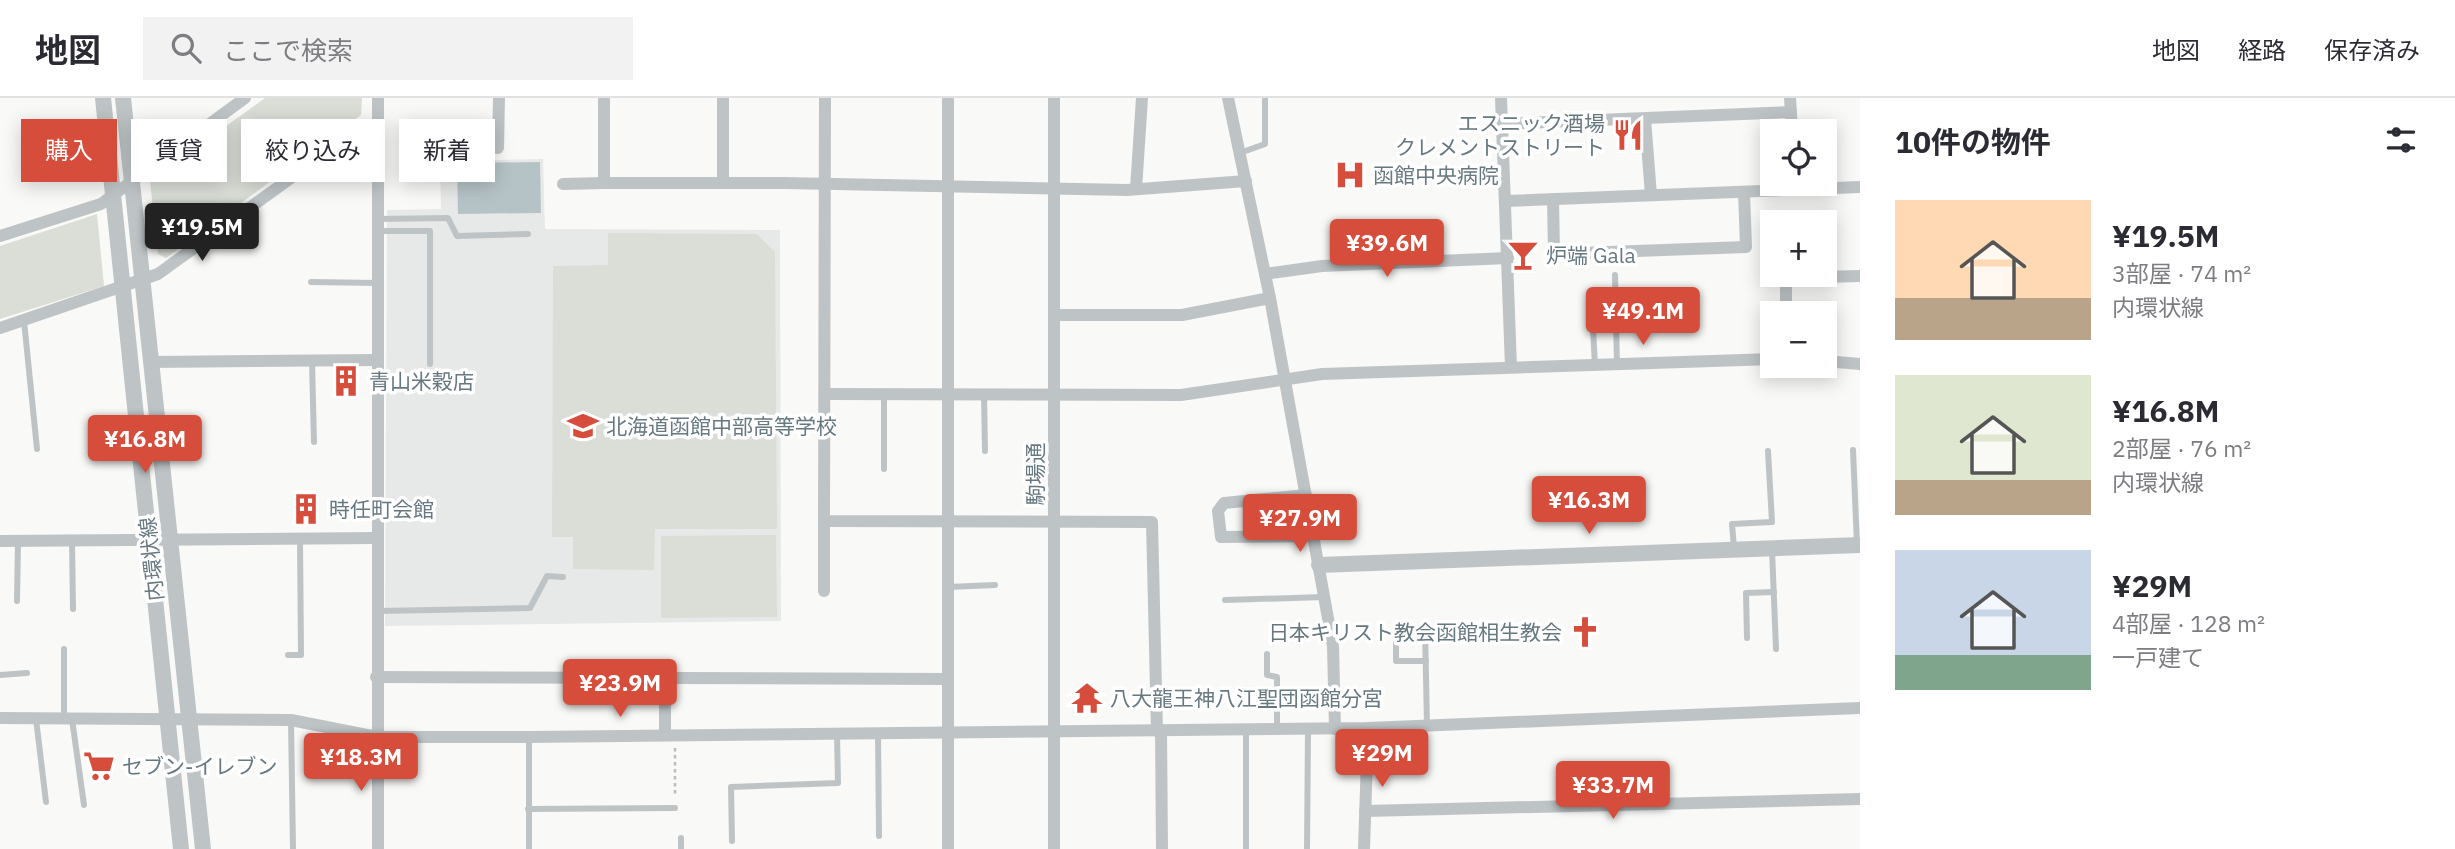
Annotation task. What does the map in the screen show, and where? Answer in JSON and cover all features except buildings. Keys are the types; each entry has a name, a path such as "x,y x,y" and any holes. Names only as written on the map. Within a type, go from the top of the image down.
{"street":[{"name":"内環状線","path":"103,98 181,849"},
{"name":"内環状線","path":"123,98 131,170"},
{"path":"216,119 245,98"},
{"path":"378,98 378,119"},
{"path":"498,148 499,98"},
{"path":"604,98 604,183"},
{"path":"723,98 723,183"},
{"path":"824,591 825,98"},
{"path":"948,98 948,849"},
{"name":"駒場通","path":"1054,98 1054,849"},
{"path":"1136,189 1142,98"},
{"path":"1228,98 1270,298 1325,597 1333,646 1335,729"},
{"path":"1501,98 1511,367"},
{"path":"1790,98 1791,119"},
{"path":"1502,124 1791,112"},
{"path":"1645,119 1651,195"},
{"path":"0,236 101,204 131,180"},
{"path":"563,184 723,183 1136,189 1246,181"},
{"name":"内環状線","path":"132,182 203,849"},
{"path":"0,328 143,282 285,182"},
{"path":"377,182 377,849"},
{"path":"1837,187 1860,187"},
{"path":"1506,201 1760,190"},
{"path":"1553,199 1554,254 1595,253 1746,247 1744,192"},
{"path":"1265,274 1322,266 1508,258"},
{"path":"1786,301 1786,278 1860,276"},
{"path":"1054,314 1182,315 1270,298"},
{"path":"151,362 376,360"},
{"path":"825,394 1181,395 1283,377 1760,360"},
{"path":"1837,362 1860,364"},
{"path":"1306,495 1224,503 1218,511 1221,537 1314,536"},
{"path":"824,521 1152,522 1162,849"},
{"path":"0,541 377,538"},
{"path":"1319,565 1859,545"},
{"path":"376,677 948,679"},
{"path":"665,677 670,735"},
{"path":"0,718 291,720 377,737 528,737 1308,730 1860,708"},
{"path":"1364,849 1368,728"},
{"path":"1365,811 1860,799"}],"lane":[{"path":"1240,153 1265,144 1262,105 1265,98"},
{"path":"377,225 448,218 457,236 528,234"},
{"path":"377,225 430,231 430,364"},
{"path":"1615,275 1617,365"},
{"path":"311,282 377,283"},
{"path":"1592,312 1595,365"},
{"path":"24,321 37,449"},
{"path":"313,360 314,442"},
{"path":"884,393 884,469"},
{"path":"984,393 985,451"},
{"path":"1853,450 1859,545"},
{"path":"1734,549 1732,524 1772,522 1768,451"},
{"path":"288,655 301,655 300,539"},
{"path":"17,601 18,541"},
{"path":"72,541 73,609"},
{"path":"1772,548 1776,649"},
{"path":"377,611 530,608 547,576 563,576"},
{"path":"948,587 995,585"},
{"path":"1747,638 1746,593 1774,592"},
{"path":"1225,600 1325,597"},
{"path":"1396,628 1396,661 1426,661"},
{"path":"1425,628 1427,726"},
{"path":"64,649 68,719 84,805"},
{"path":"1267,654 1267,674 1278,677 1277,730"},
{"path":"0,675 27,673"},
{"path":"36,719 46,802"},
{"path":"291,720 293,849"},
{"path":"1307,849 1308,730"},
{"path":"1246,731 1246,849"},
{"path":"878,733 879,836"},
{"path":"732,841 731,787 838,783 837,734"},
{"path":"528,737 529,849"},
{"path":"528,809 675,808"},
{"path":"681,838 681,849"}],"path":[{"path":"670,735 675,808"}],"shaded area":[{"path":"265,98 362,98 361,115 356,119 241,119 241,182 270,182 166,258 158,254 150,182 227,182 227,125"},
{"name":"北海道函館中部高等学校","path":"543,159 545,229 780,230 781,621 385,626 387,210 441,209 440,182 495,182 495,160"},
{"path":"540,162 541,213 458,214 457,182 495,182 495,163"},
{"path":"97,214 104,286 0,319 0,246"},
{"path":"608,233 757,234 775,252 777,529 655,529 654,570 573,569 573,537 552,537 553,266 608,265"},
{"path":"776,535 777,617 661,618 661,536"}],"place":[{"name":"エスニック酒場 クレメントストリート","path":"1628,135"},
{"name":"函館中央病院","path":"1350,175"},
{"name":"炉端 Gala","path":"1523,255"},
{"name":"青山米穀店","path":"346,381"},
{"name":"北海道函館中部高等学校","path":"583,426"},
{"name":"時任町会館","path":"306,509"},
{"name":"日本キリスト教会函館相生教会","path":"1585,632"},
{"name":"八大龍王神八江聖団函館分宮","path":"1087,698"},
{"name":"セブン-イレブン","path":"99,766"}]}
